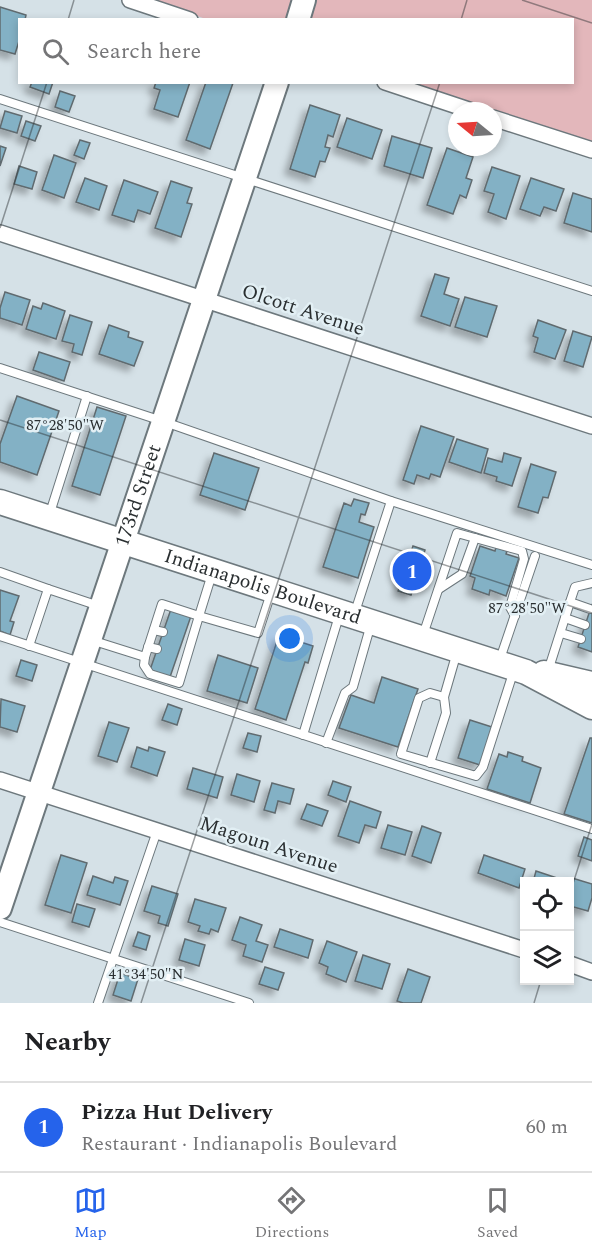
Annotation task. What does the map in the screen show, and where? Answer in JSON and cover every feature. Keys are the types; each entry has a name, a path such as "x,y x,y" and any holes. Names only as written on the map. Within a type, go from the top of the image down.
{"main road":[{"name":"Indianapolis Boulevard","path":"0,502 458,651 522,669 592,684"},
{"name":"Indianapolis Boulevard","path":"522,669 592,707"}],"street":[{"path":"130,0 184,18"},
{"path":"299,18 304,0"},
{"name":"173rd Street","path":"0,908 276,84"},
{"path":"391,84 448,103"},
{"path":"502,121 592,150"},
{"name":"Olcott Avenue","path":"0,233 592,426"},
{"name":"Magoun Avenue","path":"0,780 520,948"},
{"path":"574,965 592,972"}],"lane":[{"path":"0,99 592,291"},
{"path":"0,368 162,421 391,501 592,565"},
{"path":"49,518 87,396"},
{"path":"303,735 355,617 391,501"},
{"path":"422,639 457,533 522,551 524,559 510,607 515,616 522,669"},
{"path":"438,589 462,574 475,538"},
{"path":"515,616 535,556"},
{"path":"213,571 199,616 187,640 186,659 179,683 150,674 144,665 145,657 162,604 199,616 258,633 272,590"},
{"path":"0,572 100,606"},
{"path":"444,697 430,693 419,698 401,754 477,776 483,767 522,669 561,633 575,587 592,584"},
{"path":"29,646 48,589"},
{"path":"570,602 590,609"},
{"path":"326,742 345,693 353,687 355,617"},
{"path":"565,618 585,624"},
{"path":"154,630 163,632"},
{"path":"561,633 580,639"},
{"path":"0,636 592,830"},
{"path":"89,639 145,657"},
{"path":"148,647 157,650"},
{"path":"430,763 446,712 444,697 458,651"},
{"path":"177,656 186,659"},
{"path":"99,1003 157,831"},
{"path":"0,922 249,1003"}],"shaded area":[{"path":"149,0 592,0 592,144 502,115 502,102 461,102 405,84 574,84 574,18 203,18"}],"building":[{"path":"0,7 26,15 25,18 18,18 18,44 15,54 0,50"},
{"path":"31,84 52,84 49,94 30,87"},
{"path":"155,84 189,84 178,117 154,109 160,90 154,88"},
{"path":"205,84 233,84 210,149 186,140"},
{"path":"60,91 75,96 69,112 55,107"},
{"path":"310,105 340,115 333,137 328,135 325,147 330,148 325,162 320,161 315,177 290,169"},
{"path":"5,111 22,116 17,133 0,128"},
{"path":"347,118 382,130 372,159 337,147"},
{"path":"26,121 41,126 35,141 21,136"},
{"path":"392,136 432,148 423,178 384,166"},
{"path":"80,140 90,143 84,159 74,155"},
{"path":"0,146 6,148 0,166"},
{"path":"447,148 448,156 473,157 466,178 472,180 466,198 460,195 453,214 427,205"},
{"path":"54,155 76,163 64,198 42,190"},
{"path":"19,166 37,172 32,189 14,184"},
{"path":"492,167 520,176 506,219 488,212 494,194 484,191"},
{"path":"85,178 107,186 99,210 76,202"},
{"path":"531,178 564,189 556,211 544,207 540,216 520,209"},
{"path":"124,180 158,192 150,214 138,210 134,222 112,215"},
{"path":"171,181 192,188 187,203 192,204 181,237 155,228"},
{"path":"573,193 592,199 592,232 564,223"},
{"path":"435,274 449,278 444,294 459,299 450,326 421,316"},
{"path":"5,292 30,300 22,325 0,318 0,308"},
{"path":"465,297 497,306 487,337 455,327"},
{"path":"43,303 65,311 56,339 26,329 33,306 41,309"},
{"path":"70,315 92,322 82,355 72,352 74,344 62,341"},
{"path":"538,320 566,330 555,359 534,352 538,338 533,336"},
{"path":"109,325 129,332 128,337 143,342 134,366 99,354"},
{"path":"573,331 592,337 583,367 564,361"},
{"path":"39,352 70,362 64,381 33,370"},
{"path":"17,396 59,411 37,475 0,462 0,444"},
{"path":"97,407 126,416 100,495 72,486"},
{"path":"421,426 454,437 440,477 431,474 429,479 417,475 414,484 403,480"},
{"path":"457,439 488,449 481,473 449,462"},
{"path":"214,453 259,468 245,510 200,495"},
{"path":"504,453 521,458 512,486 496,481 497,477 484,473 488,458 502,462"},
{"path":"531,464 556,472 548,498 543,497 538,513 518,507"},
{"path":"354,499 369,503 365,515 361,514 359,522 374,527 358,578 323,567 344,503 351,506"},
{"path":"413,546 425,550 411,595 398,591"},
{"path":"480,546 495,551 496,547 507,551 506,554 519,558 506,596 490,590 489,595 472,589 475,578 470,576"},
{"path":"0,590 19,596 10,621 14,622 10,635 0,631"},
{"path":"592,604 592,652 578,647"},
{"path":"171,609 191,616 170,677 150,670"},
{"path":"279,635 313,646 308,663 305,662 286,720 255,709"},
{"path":"218,655 258,668 247,703 207,691"},
{"path":"21,660 37,665 32,681 16,676"},
{"path":"382,677 418,689 398,747 339,728 351,695 374,703"},
{"path":"1,699 25,706 17,732 0,727"},
{"path":"168,704 182,709 177,725 162,720"},
{"path":"470,720 492,727 480,765 458,758"},
{"path":"109,722 129,728 117,762 98,756"},
{"path":"248,733 261,736 257,752 243,748"},
{"path":"590,738 592,738 592,823 564,814"},
{"path":"137,747 148,751 149,747 165,752 157,776 131,767"},
{"path":"508,752 523,757 522,761 541,768 530,803 487,789 499,754 507,757"},
{"path":"193,768 223,777 217,798 187,789"},
{"path":"237,774 260,781 254,802 231,795"},
{"path":"333,781 351,787 346,802 328,795"},
{"path":"272,783 294,789 290,804 278,801 275,813 264,810"},
{"path":"350,801 381,812 376,828 365,825 359,843 338,836"},
{"path":"307,804 328,811 322,826 301,819"},
{"path":"388,825 412,832 405,855 381,848"},
{"path":"422,826 441,833 431,863 412,856"},
{"path":"584,837 592,840 592,861 578,856"},
{"path":"61,855 87,863 71,913 45,905"},
{"path":"484,855 525,869 522,877 520,877 519,888 478,873"},
{"path":"536,871 554,877 534,877"},
{"path":"93,876 113,883 115,877 128,881 120,905 87,895"},
{"path":"574,879 592,884 592,898 588,911 574,907"},
{"path":"152,886 178,894 168,926 158,923 160,916 144,911"},
{"path":"195,899 226,908 218,932 211,929 209,934 198,931 200,926 188,922"},
{"path":"77,904 95,909 89,927 72,922"},
{"path":"240,917 262,925 256,941 268,945 262,962 243,956 246,945 232,940"},
{"path":"280,929 313,940 308,958 274,947"},
{"path":"138,932 150,936 146,950 133,946"},
{"path":"185,939 205,945 199,966 179,960"},
{"path":"327,941 357,952 346,982 326,974 328,967 319,963"},
{"path":"363,955 390,964 382,989 355,981"},
{"path":"265,967 284,973 278,990 259,984"},
{"path":"408,969 430,977 421,1003 397,1001"},
{"path":"120,973 138,979 131,1001 113,995"}],"place":[{"name":"Pizza Hut Delivery","path":"412,571"}]}
